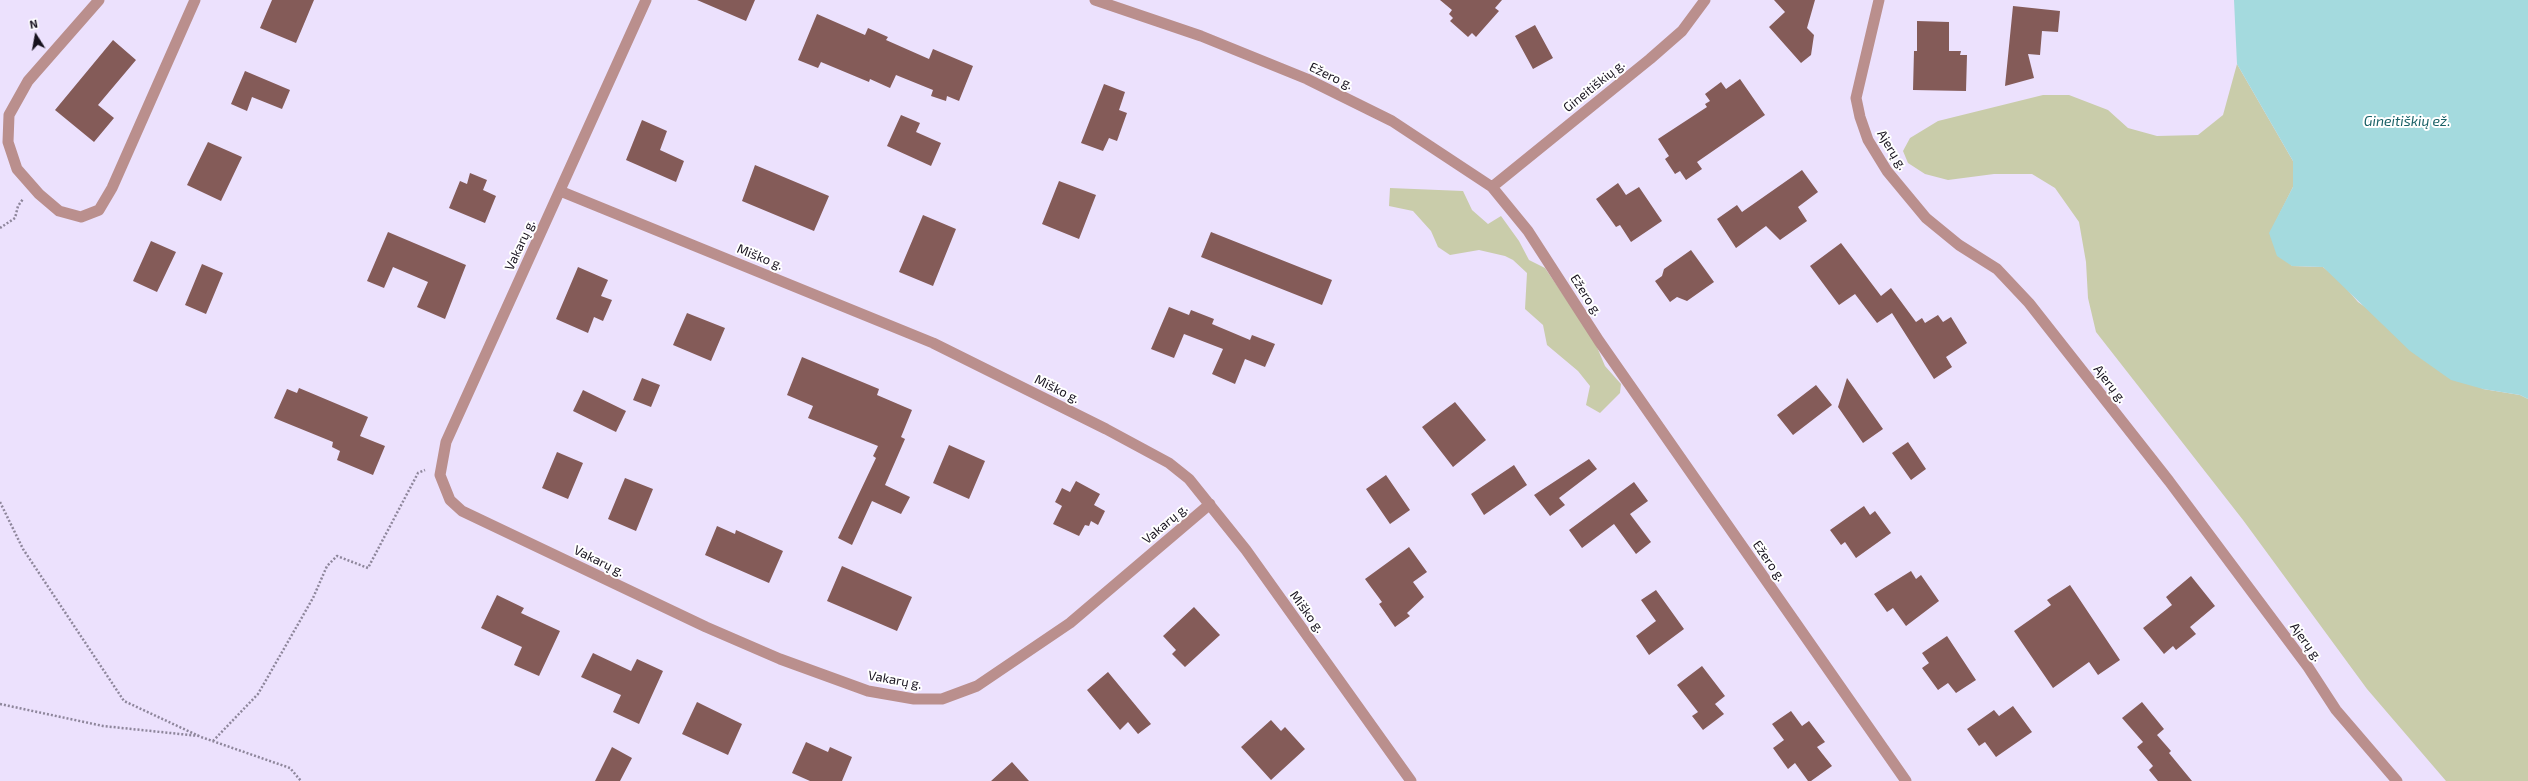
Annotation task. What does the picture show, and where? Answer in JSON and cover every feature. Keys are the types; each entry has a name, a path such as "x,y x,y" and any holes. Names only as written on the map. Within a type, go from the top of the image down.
{"street":[{"path":"99,0 28,81 8,115 8,142 18,169 32,186 59,211 81,217 99,210 112,188 195,0"},
{"name":"Vakarų g.","path":"646,0 446,442 440,475 450,500 462,511 706,627 780,659 868,691 914,699 942,699 977,686 1070,623 1210,504"},
{"name":"Ežero g.","path":"1095,0 1201,36 1307,79 1392,121 1492,187 1528,231 1599,342 1906,781"},
{"name":"Gineitiškių g.","path":"1492,187 1650,59 1682,31 1705,0"},
{"name":"Ajerų g.","path":"1879,0 1856,98 1860,117 1868,140 1887,171 1926,218 1959,245 1997,269 2029,303 2169,481 2308,667 2336,710 2397,781"},
{"name":"Miško g.","path":"560,191 933,343 1106,429 1169,463 1189,479 1246,550 1408,780"}],"path":[{"path":"0,228 16,218 18,206 32,186"},
{"path":"213,741 258,694 313,598 327,566 337,556 368,568 418,473 442,462"},
{"path":"0,502 23,549 124,701 201,737 290,768 301,781"},
{"path":"0,704 103,726 201,737"}],"shaded area":[{"path":"2237,64 2293,161 2293,187 2270,233 2292,266 2323,267 2339,280 2358,302 2483,389 2520,395 2528,399 2528,781 2446,781 2367,689 2243,520 2096,332 2088,298 2086,262 2079,222 2055,188 2032,174 1994,174 1948,180 1925,174 1908,163 1903,151 1910,138 1938,121 2043,95 2069,95 2108,110 2128,128 2157,136 2198,135 2223,115"},
{"path":"1390,188 1463,191 1472,210 1488,224 1501,216 1519,241 1529,260 1545,268 1594,340 1605,366 1621,384 1620,393 1600,413 1586,405 1590,386 1578,371 1547,345 1543,325 1525,309 1527,273 1513,260 1505,256 1479,250 1450,255 1438,247 1431,231 1413,211 1389,206"}],"water":[{"name":"Gineitiškių ež.","path":"2234,0 2528,0 2528,399 2520,395 2483,389 2451,380 2410,351 2323,267 2292,266 2277,256 2269,233 2293,187 2293,161 2237,64"}],"building":[{"path":"272,0 314,0 296,43 260,28"},
{"path":"697,0 755,0 746,21"},
{"path":"1440,0 1502,0 1495,8 1499,11 1476,37 1472,33 1468,37 1450,21 1453,18 1449,14 1452,10"},
{"path":"1774,0 1815,0 1807,28 1814,35 1811,55 1801,63 1769,27 1785,12"},
{"path":"2013,6 2060,11 2058,32 2042,31 2040,55 2028,54 2034,78 2005,86"},
{"path":"817,14 865,35 868,28 888,37 886,40 929,59 933,49 973,66 959,101 947,96 946,101 931,96 933,90 896,75 890,88 870,79 869,82 821,62 818,68 798,60"},
{"path":"1917,21 1949,22 1949,51 1961,51 1960,55 1967,55 1966,91 1913,90 1914,51 1917,51"},
{"path":"1535,25 1553,58 1533,69 1515,36"},
{"path":"113,40 136,60 98,105 114,118 94,142 55,110"},
{"path":"245,71 290,90 282,109 252,97 247,111 231,104"},
{"path":"1740,79 1765,115 1697,162 1702,169 1686,180 1680,171 1675,174 1665,159 1669,156 1658,139 1707,107 1705,104 1710,101 1705,94 1721,82 1726,89"},
{"path":"1104,84 1125,92 1119,110 1127,113 1117,141 1109,138 1103,151 1081,143"},
{"path":"901,115 920,123 916,132 941,143 931,166 887,146"},
{"path":"642,120 667,131 660,150 684,161 676,182 626,160"},
{"path":"208,142 242,157 221,201 187,185"},
{"path":"755,165 829,196 814,231 742,201"},
{"path":"1802,170 1818,192 1798,207 1807,221 1780,240 1766,226 1736,248 1717,219 1737,205 1742,212"},
{"path":"470,173 487,180 483,190 496,196 485,223 449,208 460,181 467,184"},
{"path":"1059,181 1096,195 1079,239 1042,224"},
{"path":"1618,183 1626,195 1639,187 1662,221 1631,242 1620,225 1616,227 1596,199"},
{"path":"923,215 956,229 933,286 899,272"},
{"path":"388,232 466,265 445,319 417,307 428,282 393,267 384,288 367,281"},
{"path":"1211,232 1332,280 1322,305 1201,257"},
{"path":"151,241 176,252 157,292 133,281"},
{"path":"1841,243 1881,296 1891,288 1916,322 1922,318 1925,323 1938,315 1943,322 1951,317 1967,343 1946,357 1952,367 1934,379 1892,313 1877,323 1855,294 1839,305 1810,266"},
{"path":"1691,250 1714,282 1687,301 1677,297 1670,302 1655,281 1662,276 1664,269"},
{"path":"202,264 223,273 206,314 185,305"},
{"path":"578,267 608,280 601,296 612,300 603,321 594,317 588,333 556,319"},
{"path":"1169,307 1189,315 1191,310 1214,319 1212,324 1250,340 1252,335 1275,344 1265,367 1245,359 1235,384 1212,374 1223,349 1184,334 1174,358 1151,349"},
{"path":"687,313 725,328 711,361 673,345"},
{"path":"802,357 879,389 877,395 912,410 901,437 905,439 885,485 910,497 901,514 872,501 852,545 838,538 876,458 873,456 878,446 808,418 813,406 787,395"},
{"path":"642,378 660,385 651,407 633,400"},
{"path":"1847,378 1883,429 1863,443 1838,407"},
{"path":"1816,385 1832,405 1793,435 1777,415"},
{"path":"299,388 368,417 360,436 385,446 373,475 337,460 340,451 332,447 333,442 274,418 287,389 297,393"},
{"path":"583,390 626,411 616,432 573,411"},
{"path":"1455,402 1486,440 1453,467 1422,427"},
{"path":"1908,442 1926,469 1911,480 1892,453"},
{"path":"949,445 985,461 969,499 933,483"},
{"path":"557,452 583,463 568,499 542,488"},
{"path":"1589,459 1597,469 1559,498 1565,505 1550,516 1534,495"},
{"path":"1514,465 1527,485 1484,515 1471,494"},
{"path":"1386,475 1410,510 1390,524 1366,489"},
{"path":"625,478 653,489 636,531 608,519"},
{"path":"1076,481 1100,494 1094,505 1105,511 1098,525 1091,521 1089,526 1085,525 1079,536 1053,524 1062,506 1055,502 1062,488 1070,492"},
{"path":"1634,482 1648,501 1630,514 1651,542 1636,554 1614,524 1582,548 1569,530"},
{"path":"1864,506 1870,515 1875,511 1891,533 1856,558 1845,542 1841,545 1830,530"},
{"path":"717,526 735,534 736,530 783,551 769,583 705,555"},
{"path":"1409,547 1427,572 1413,582 1424,597 1407,613 1410,616 1395,627 1379,604 1382,602 1365,579"},
{"path":"842,566 912,597 897,631 827,601"},
{"path":"1911,571 1916,579 1921,575 1939,601 1906,626 1893,608 1887,612 1874,594"},
{"path":"2191,576 2215,606 2190,627 2196,634 2176,650 2173,646 2164,654 2143,628 2172,605 2166,597"},
{"path":"2070,585 2120,660 2098,675 2089,662 2053,688 2014,631 2051,605 2047,600"},
{"path":"1656,590 1684,629 1649,655 1636,636 1656,621 1641,600"},
{"path":"497,595 524,608 521,613 560,631 539,676 514,665 522,647 481,628"},
{"path":"1194,607 1220,635 1185,667 1172,654 1176,650 1163,636"},
{"path":"1947,636 1976,680 1956,693 1948,683 1938,690 1922,668 1929,663 1922,653"},
{"path":"593,653 631,671 637,659 663,671 639,724 613,712 621,695 581,677"},
{"path":"1702,666 1725,696 1715,704 1724,714 1703,730 1692,716 1698,712 1677,685"},
{"path":"1108,672 1151,724 1138,734 1128,722 1120,730 1087,690"},
{"path":"697,702 742,724 728,755 682,734"},
{"path":"2142,702 2164,729 2157,735 2171,751 2169,753 2192,781 2158,781 2149,770 2153,766 2137,747 2143,742 2122,718"},
{"path":"2013,706 2032,732 1996,757 1985,742 1979,746 1967,729 1994,710 1999,716"},
{"path":"1791,711 1802,726 1809,721 1825,742 1817,747 1832,766 1811,781 1808,781 1795,763 1788,769 1773,748 1784,740 1772,724"},
{"path":"1271,720 1281,731 1285,727 1305,749 1271,780 1241,747"},
{"path":"806,742 828,752 830,747 852,757 842,781 810,781 792,773"},
{"path":"612,747 632,758 620,781 595,781"},
{"path":"1012,762 1029,781 991,781"}]}
